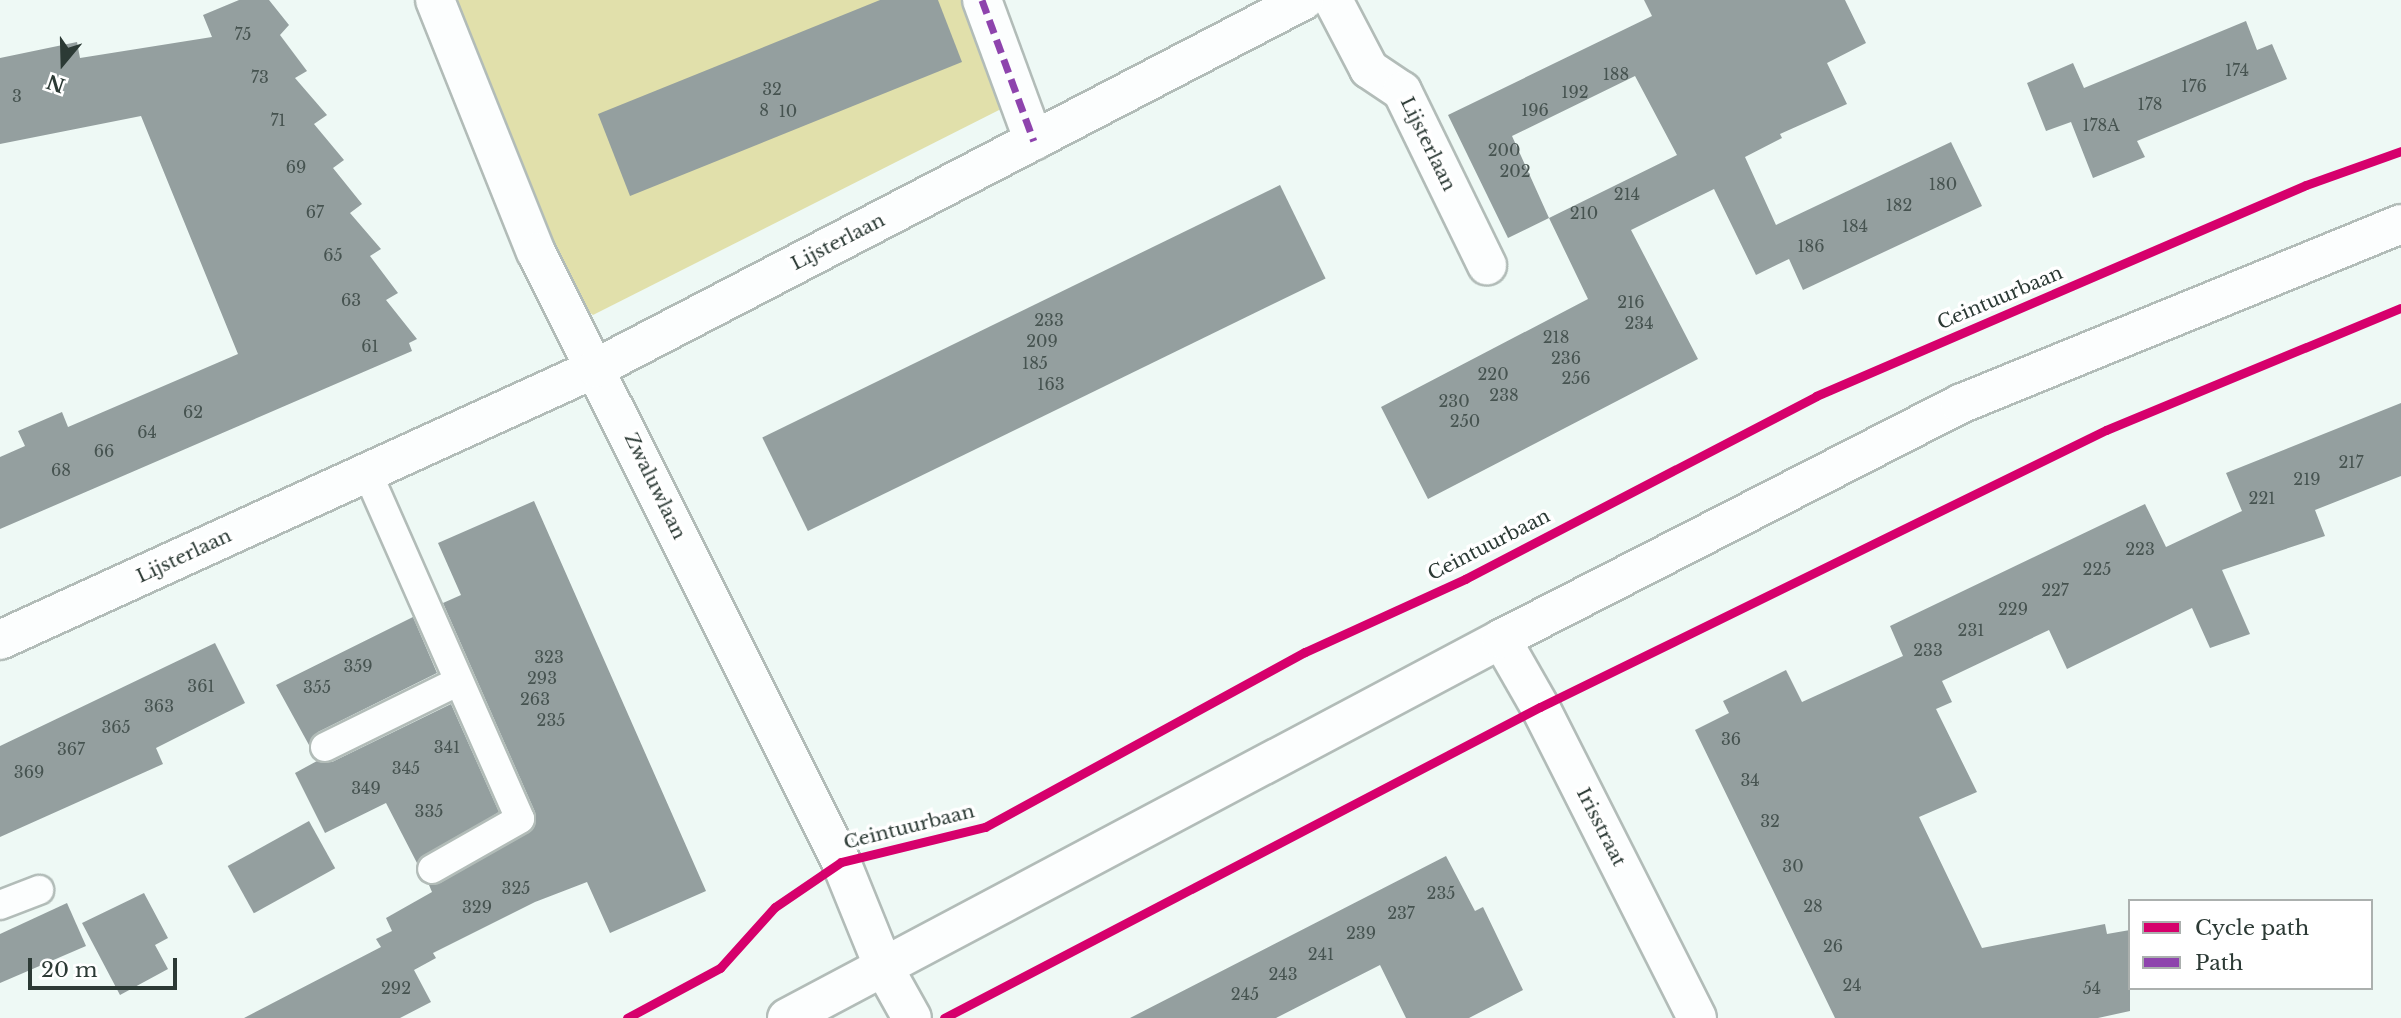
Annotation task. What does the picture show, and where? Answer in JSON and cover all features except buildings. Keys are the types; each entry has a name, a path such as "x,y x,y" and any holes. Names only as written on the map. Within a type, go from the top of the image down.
{"street":[{"name":"Zwaluwlaan","path":"435,0 536,252 841,862 884,968 912,1018"},
{"path":"982,0 1034,141"},
{"name":"Lijsterlaan","path":"0,639 596,368 1304,0"},
{"name":"Lijsterlaan","path":"1333,0 1369,69 1402,91 1487,265"},
{"path":"787,1018 1500,639 1960,404 2401,224"},
{"name":"Irisstraat","path":"1500,639 1540,707 1697,1018"}],"lane":[{"path":"367,472 520,819 432,869"},
{"path":"326,747 458,681"},
{"path":"0,905 39,890"}],"green space":[{"path":"450,0 964,0 1005,107 593,315 577,303"}],"marked path":[{"path":"982,0 1034,141"}],"cycle path":[{"name":"Ceintuurbaan","path":"627,1018 720,968 775,907 841,862 985,827 1305,652 1465,579 1816,396 2306,185 2401,151"},
{"path":"944,1018 1540,707 2106,430 2401,308"}]}
